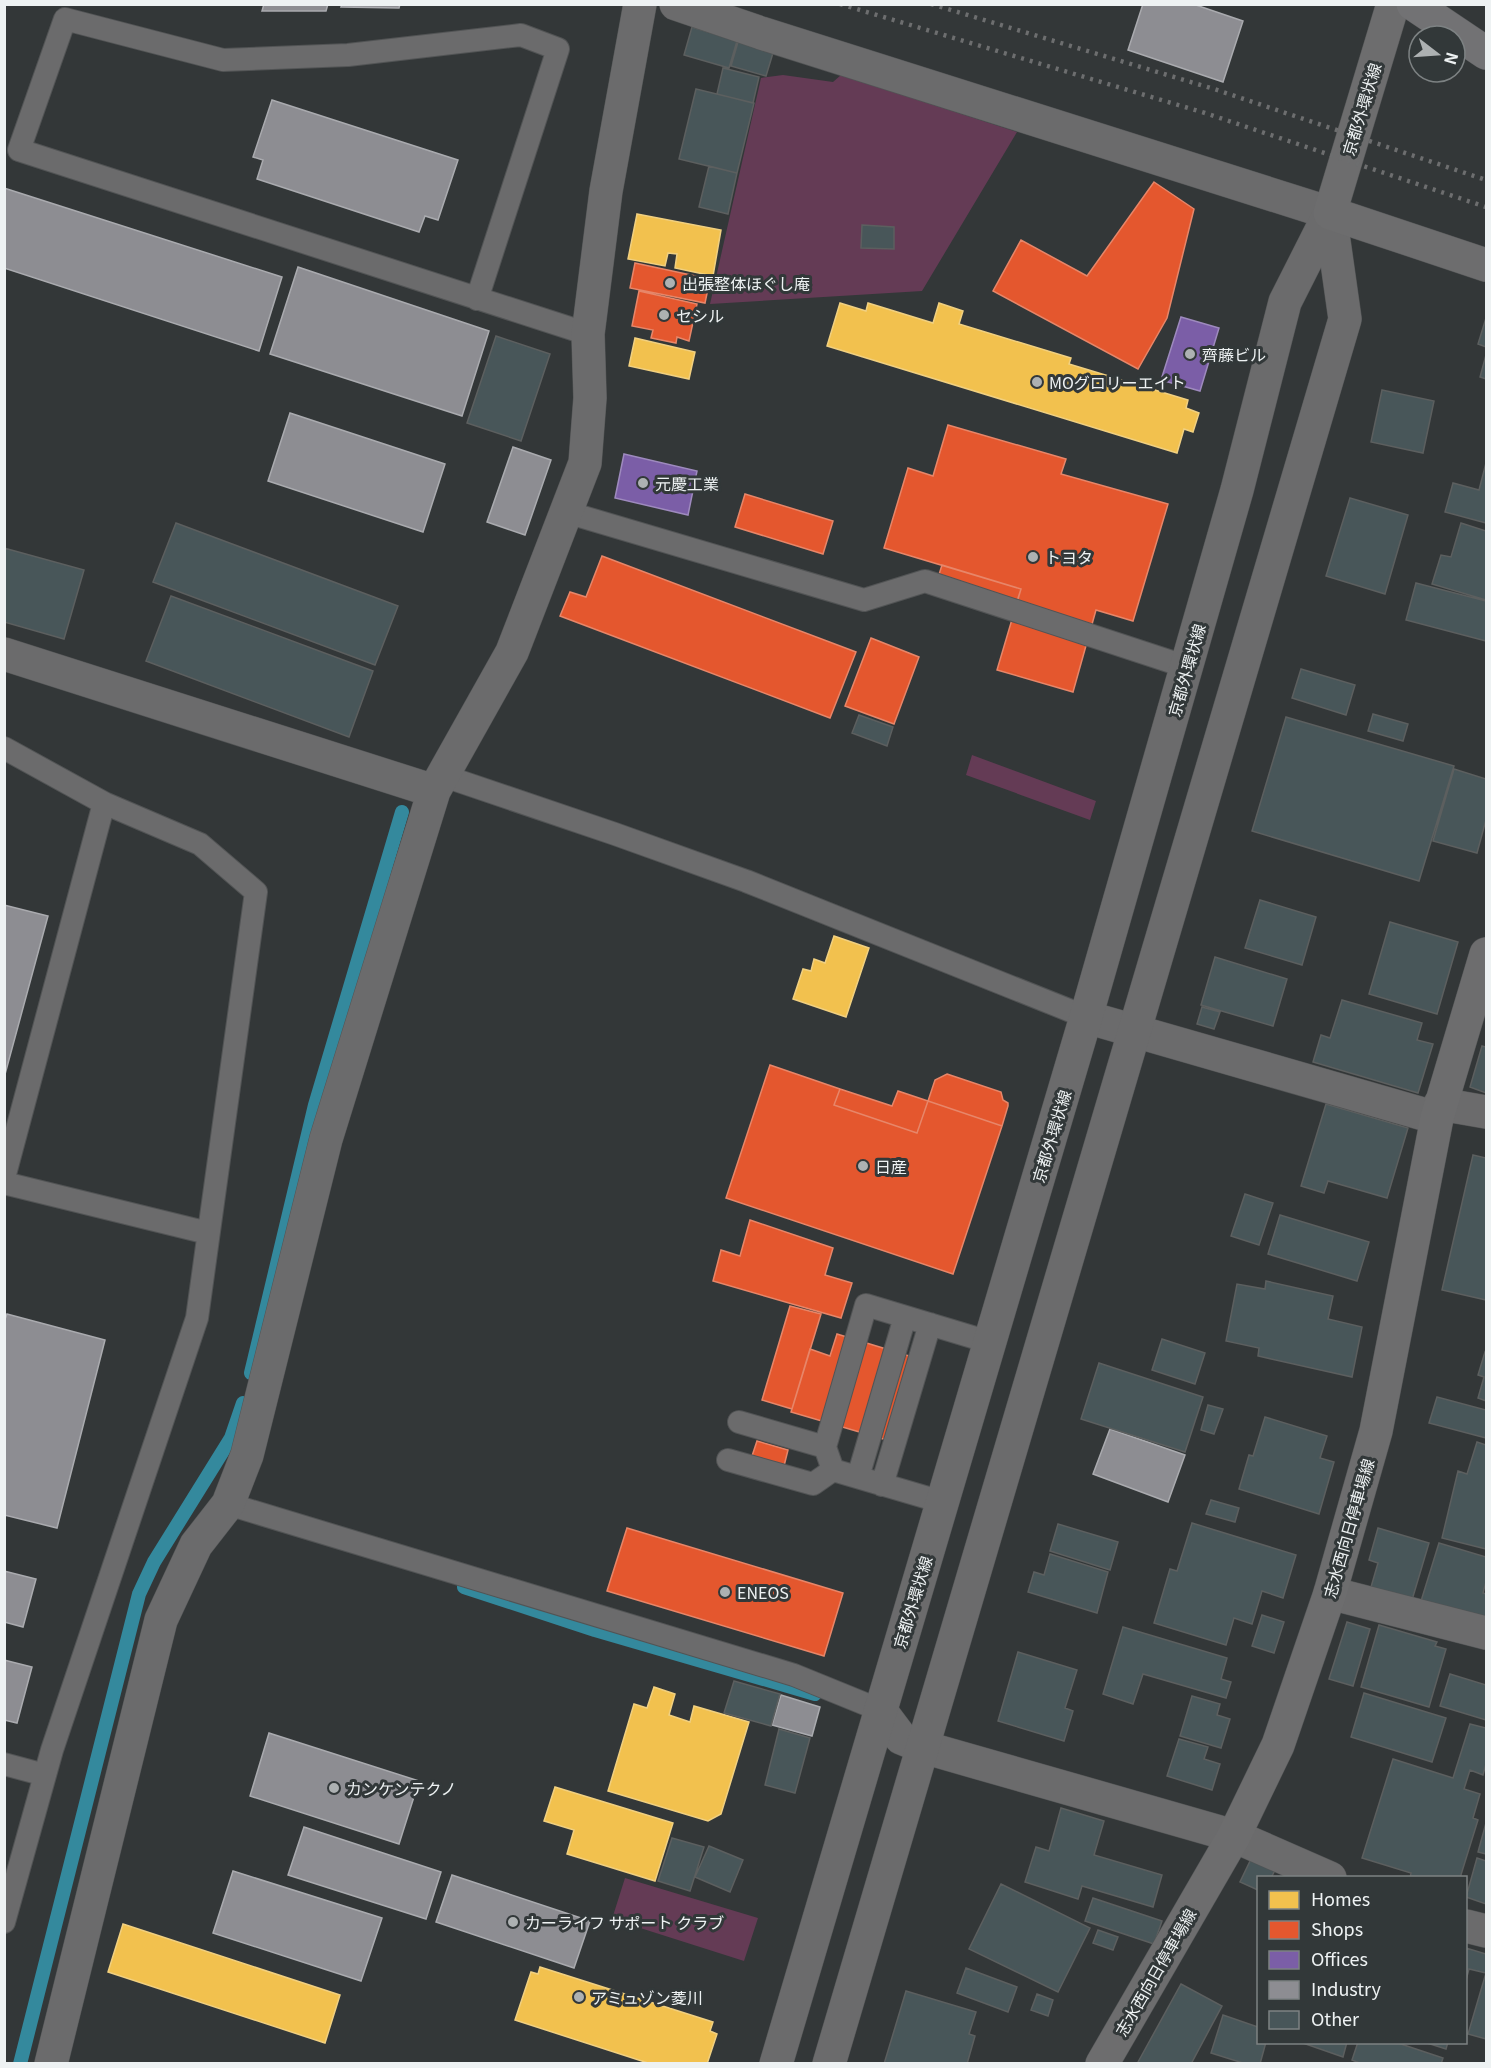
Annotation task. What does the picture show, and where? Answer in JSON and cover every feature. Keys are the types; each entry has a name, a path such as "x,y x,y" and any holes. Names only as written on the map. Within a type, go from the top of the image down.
{"highway":[{"path":"1413,4 1486,53"}],"main road":[{"name":"京都外環状線","path":"1330,213 1393,4"},
{"path":"1330,213 1486,266"},
{"name":"志水西向日停車場線","path":"1102,2064 1234,1836 1278,1745 1330,1593 1376,1431 1439,1111 1486,954"}],"street":[{"path":"51,2064 161,1620 196,1545 228,1504 246,1455 326,1139 439,783 512,652 585,463 590,398 588,334 606,191 640,4"},
{"path":"676,4 1330,213"},
{"name":"京都外環状線","path":"776,2064 1086,1017 1237,490 1285,302 1330,213"},
{"name":"京都外環状線","path":"829,2064 1345,319 1330,213"},
{"path":"4,654 439,783"},
{"path":"1086,1017 1135,1032 1439,1111 1486,1112"},
{"path":"1330,1593 1486,1633"},
{"path":"880,1710 901,1738 923,1747 1234,1836 1325,1876"},
{"path":"1467,1926 1486,1932"}],"lane":[{"path":"477,299 558,49 521,35 348,55 223,60 65,19 19,150 477,299 588,334"},
{"path":"566,512 864,600 925,582 1187,667"},
{"path":"4,748 104,803 200,844 255,892 197,1318 45,1775 4,1922"},
{"path":"439,783 615,834 746,881 1086,1017"},
{"path":"4,1178 104,803"},
{"path":"4,1183 208,1233"},
{"path":"833,1470 825,1447 866,1305 989,1342"},
{"path":"858,1477 906,1317"},
{"path":"882,1485 930,1324"},
{"path":"739,1422 825,1447"},
{"path":"728,1460 813,1484 833,1470"},
{"path":"833,1470 942,1502"},
{"path":"228,1504 794,1675 880,1710"},
{"path":"4,1764 45,1775"}],"shaded area":[{"path":"783,75 833,82 841,75 1017,132 922,291 710,304 761,78"},
{"path":"972,755 1096,801 1090,820 966,775"},
{"path":"625,1878 758,1918 744,1961 612,1919"}],"building: Homes":[{"path":"637,214 721,230 713,276 675,268 677,254 668,253 665,266 628,259"},
{"name":"MOグロリーエイト","path":"840,303 866,311 868,303 933,323 939,303 963,311 959,324 1071,358 1069,364 1188,400 1186,408 1199,413 1193,432 1184,429 1177,453 827,346"},
{"path":"635,338 695,352 689,379 629,366"},
{"path":"834,936 869,948 846,1017 793,999 803,969 811,971 814,959 825,963"},
{"path":"654,1687 675,1694 669,1715 690,1722 694,1706 749,1722 721,1814 708,1821 608,1791 634,1704 647,1708"},
{"path":"555,1787 673,1823 655,1881 567,1854 574,1830 544,1821"},
{"path":"123,1924 340,1995 325,2043 108,1972"},
{"name":"アミュゾン菱川","path":"540,1967 713,2022 710,2031 717,2034 707,2064 651,2064 515,2020 531,1972 538,1974"}],"building: Shops":[{"path":"1154,182 1194,209 1167,318 1138,369 993,291 1021,240 1087,276"},
{"name":"出張整体ほぐし庵","path":"635,263 710,279 705,303 630,288"},
{"name":"セシル","path":"639,291 697,304 689,341 677,337 676,343 651,338 653,330 632,326"},
{"name":"トヨタ","path":"948,425 1066,459 1061,474 1168,504 1133,621 1096,610 1073,692 997,670 1021,589 884,548 908,468 933,476"},
{"path":"745,494 833,521 823,554 735,527"},
{"path":"602,556 856,652 830,718 560,616 570,592 586,597"},
{"path":"942,565 1021,589 1012,617 933,594"},
{"path":"871,638 919,657 894,724 845,706"},
{"name":"日産","path":"770,1065 840,1089 834,1105 917,1133 928,1101 1002,1126 953,1274 726,1198"},
{"path":"947,1074 1001,1092 1003,1100 1008,1103 1002,1126 928,1101 935,1080"},
{"path":"840,1089 892,1106 898,1091 928,1101 917,1133 834,1105"},
{"path":"750,1220 833,1248 825,1275 852,1283 841,1318 713,1281 721,1250 740,1256"},
{"path":"790,1306 821,1314 792,1409 762,1400"},
{"path":"837,1334 929,1362 904,1445 791,1412 810,1349 830,1356"},
{"path":"757,1441 788,1450 784,1466 752,1456"},
{"name":"ENEOS","path":"627,1528 843,1593 824,1656 607,1591"}],"building: Offices":[{"name":"齊藤ビル","path":"1181,317 1219,328 1200,391 1161,380"},
{"path":"624,454 697,471 688,515 615,498"}],"building: Industry":[{"path":"264,4 328,4 326,11 262,11"},
{"path":"342,4 400,4 399,8 341,7"},
{"path":"1143,4 1193,4 1243,21 1223,82 1128,50"},
{"path":"272,100 458,160 438,220 425,216 419,232 257,179 263,160 253,157"},
{"path":"4,188 282,277 259,351 4,268"},
{"path":"298,267 489,331 462,416 270,354"},
{"path":"290,413 445,464 423,532 268,481"},
{"path":"513,447 551,460 525,535 487,522"},
{"path":"4,905 48,916 4,1078"},
{"path":"7,1314 105,1340 57,1528 4,1515 4,1322"},
{"path":"1110,1429 1185,1455 1168,1502 1093,1474"},
{"path":"4,1571 36,1579 23,1627 4,1622"},
{"path":"4,1660 32,1667 17,1723 4,1720"},
{"path":"781,1695 820,1707 812,1736 772,1725"},
{"name":"カンケンテクノ","path":"269,1733 419,1781 399,1844 250,1796"},
{"path":"304,1827 441,1872 426,1919 288,1875"},
{"path":"233,1871 382,1918 361,1981 213,1933"},
{"name":"カーライフ サポート クラブ","path":"452,1875 590,1921 574,1968 436,1922"}],"building: Other":[{"path":"692,27 737,41 729,68 684,55"},
{"path":"738,42 773,53 766,76 731,66"},
{"path":"723,68 759,77 753,103 717,94"},
{"path":"696,89 754,103 737,173 679,159"},
{"path":"709,166 737,173 728,214 699,207"},
{"path":"862,225 894,227 894,249 861,248"},
{"path":"1486,318 1486,347 1478,344"},
{"path":"496,336 550,354 521,441 467,423"},
{"path":"1486,355 1486,379 1480,377"},
{"path":"1382,390 1434,401 1423,453 1371,442"},
{"path":"1486,463 1486,523 1445,512 1453,483 1479,490"},
{"path":"1350,498 1408,515 1385,594 1326,576"},
{"path":"176,523 398,606 375,665 153,582"},
{"path":"1461,523 1486,531 1486,600 1432,584 1441,555 1451,557"},
{"path":"4,548 84,570 64,639 4,622"},
{"path":"1416,583 1486,601 1486,641 1406,620"},
{"path":"171,596 373,671 349,737 146,661"},
{"path":"1301,669 1355,685 1346,715 1292,698"},
{"path":"1373,714 1408,724 1403,741 1368,731"},
{"path":"859,715 893,727 887,746 852,733"},
{"path":"1286,717 1454,766 1419,881 1252,831"},
{"path":"1454,769 1486,779 1486,820 1477,853 1433,841"},
{"path":"1260,900 1316,917 1302,965 1245,948"},
{"path":"1390,922 1458,942 1437,1014 1369,994"},
{"path":"1215,957 1287,979 1273,1026 1201,1005"},
{"path":"1342,1000 1422,1023 1417,1040 1433,1044 1418,1093 1313,1062 1321,1035 1330,1038"},
{"path":"1202,1007 1220,1012 1214,1029 1197,1024"},
{"path":"1482,1046 1486,1047 1486,1093 1470,1087"},
{"path":"1326,1104 1408,1128 1387,1198 1328,1181 1324,1193 1301,1186"},
{"path":"1473,1155 1486,1158 1486,1300 1442,1290"},
{"path":"1245,1194 1273,1203 1259,1245 1231,1236"},
{"path":"1280,1215 1369,1242 1357,1281 1268,1254"},
{"path":"1266,1281 1333,1296 1328,1319 1362,1327 1352,1377 1258,1356 1259,1348 1226,1341 1237,1284 1265,1289"},
{"path":"1162,1339 1205,1353 1195,1384 1152,1370"},
{"path":"1485,1352 1486,1401 1478,1398 1484,1377 1478,1375"},
{"path":"1099,1363 1203,1397 1185,1452 1081,1419"},
{"path":"1437,1397 1486,1410 1486,1438 1429,1423"},
{"path":"1208,1405 1223,1409 1214,1434 1201,1430"},
{"path":"1265,1417 1327,1436 1320,1458 1334,1462 1319,1514 1239,1489 1249,1455 1253,1456"},
{"path":"1477,1442 1486,1445 1486,1549 1442,1538 1458,1471 1467,1474"},
{"path":"1211,1500 1239,1508 1235,1522 1206,1514"},
{"path":"1192,1523 1296,1555 1283,1598 1262,1591 1252,1624 1234,1618 1226,1645 1154,1623 1170,1569 1177,1571"},
{"path":"1058,1524 1118,1542 1110,1570 1050,1551"},
{"path":"1378,1528 1429,1543 1412,1600 1371,1587 1378,1563 1369,1560"},
{"path":"1439,1543 1486,1557 1486,1582 1483,1593 1486,1594 1486,1620 1421,1601"},
{"path":"1050,1554 1108,1572 1097,1613 1028,1592 1034,1572 1044,1575"},
{"path":"1262,1615 1284,1622 1274,1653 1252,1646"},
{"path":"1347,1622 1370,1629 1353,1686 1329,1679"},
{"path":"1379,1625 1437,1642 1435,1646 1446,1649 1429,1707 1361,1687"},
{"path":"1123,1627 1227,1658 1221,1679 1231,1682 1226,1698 1143,1674 1133,1704 1103,1694"},
{"path":"1018,1652 1077,1670 1065,1708 1073,1711 1064,1741 998,1721"},
{"path":"1450,1674 1486,1685 1486,1720 1440,1706"},
{"path":"734,1681 780,1694 771,1726 724,1713"},
{"path":"1364,1693 1446,1718 1432,1762 1351,1737"},
{"path":"1192,1696 1220,1704 1217,1715 1230,1719 1221,1748 1180,1736"},
{"path":"1470,1724 1486,1728 1486,1764 1483,1775 1470,1770 1464,1789 1480,1794 1473,1818 1478,1820 1461,1876 1410,1876 1411,1873 1362,1858 1393,1759 1453,1778"},
{"path":"779,1729 810,1738 795,1793 765,1785"},
{"path":"1179,1739 1208,1747 1204,1759 1220,1764 1212,1790 1167,1776"},
{"path":"1061,1808 1104,1821 1094,1855 1162,1875 1153,1907 1082,1886 1078,1899 1025,1882 1036,1847 1049,1851"},
{"path":"1486,1823 1486,1854 1478,1852"},
{"path":"672,1838 704,1847 690,1891 658,1881"},
{"path":"709,1846 743,1860 730,1892 695,1877"},
{"path":"1477,1858 1486,1861 1486,1904 1467,1897"},
{"path":"1251,1859 1275,1870 1272,1876 1257,1876 1257,1890 1240,1882"},
{"path":"1001,1884 1090,1928 1058,1992 969,1949"},
{"path":"1093,1898 1162,1921 1154,1944 1085,1921"},
{"path":"1098,1930 1118,1937 1113,1950 1093,1943"},
{"path":"1467,1948 1486,1954 1486,1973 1469,1969 1467,1976"},
{"path":"966,1968 1017,1987 1008,2012 957,1993"},
{"path":"1486,1973 1486,2039 1468,2034"},
{"path":"1181,1984 1222,2006 1191,2064 1140,2064 1138,2062"},
{"path":"906,1991 976,2012 969,2034 975,2036 967,2064 884,2064"},
{"path":"1037,1994 1053,2000 1048,2016 1031,2010"},
{"path":"1223,2015 1257,2027 1257,2044 1265,2044 1260,2064 1246,2064 1211,2053"},
{"path":"1306,2044 1346,2044 1343,2057"},
{"path":"1357,2044 1401,2044 1443,2058 1441,2064 1362,2064 1352,2060"},
{"path":"1430,2044 1447,2044 1446,2049"}],"waterway":[{"path":"251,1373 315,1105 402,812"},
{"path":"20,2064 139,1594 154,1562 231,1438 243,1403"},
{"path":"464,1587 595,1630 815,1694"}],"railway":[{"path":"840,4 1205,113 1486,207"},
{"path":"931,4 1214,89 1486,180"}],"place":[{"name":"出張整体ほぐし庵","path":"670,283"},
{"name":"セシル","path":"664,315"},
{"name":"齊藤ビル","path":"1190,354"},
{"name":"MOグロリーエイト","path":"1037,382"},
{"name":"元慶工業","path":"643,483"},
{"name":"トヨタ","path":"1033,557"},
{"name":"日産","path":"863,1166"},
{"name":"ENEOS","path":"725,1592"},
{"name":"カンケンテクノ","path":"334,1788"},
{"name":"カーライフ サポート クラブ","path":"513,1922"},
{"name":"アミュゾン菱川","path":"579,1997"}]}
